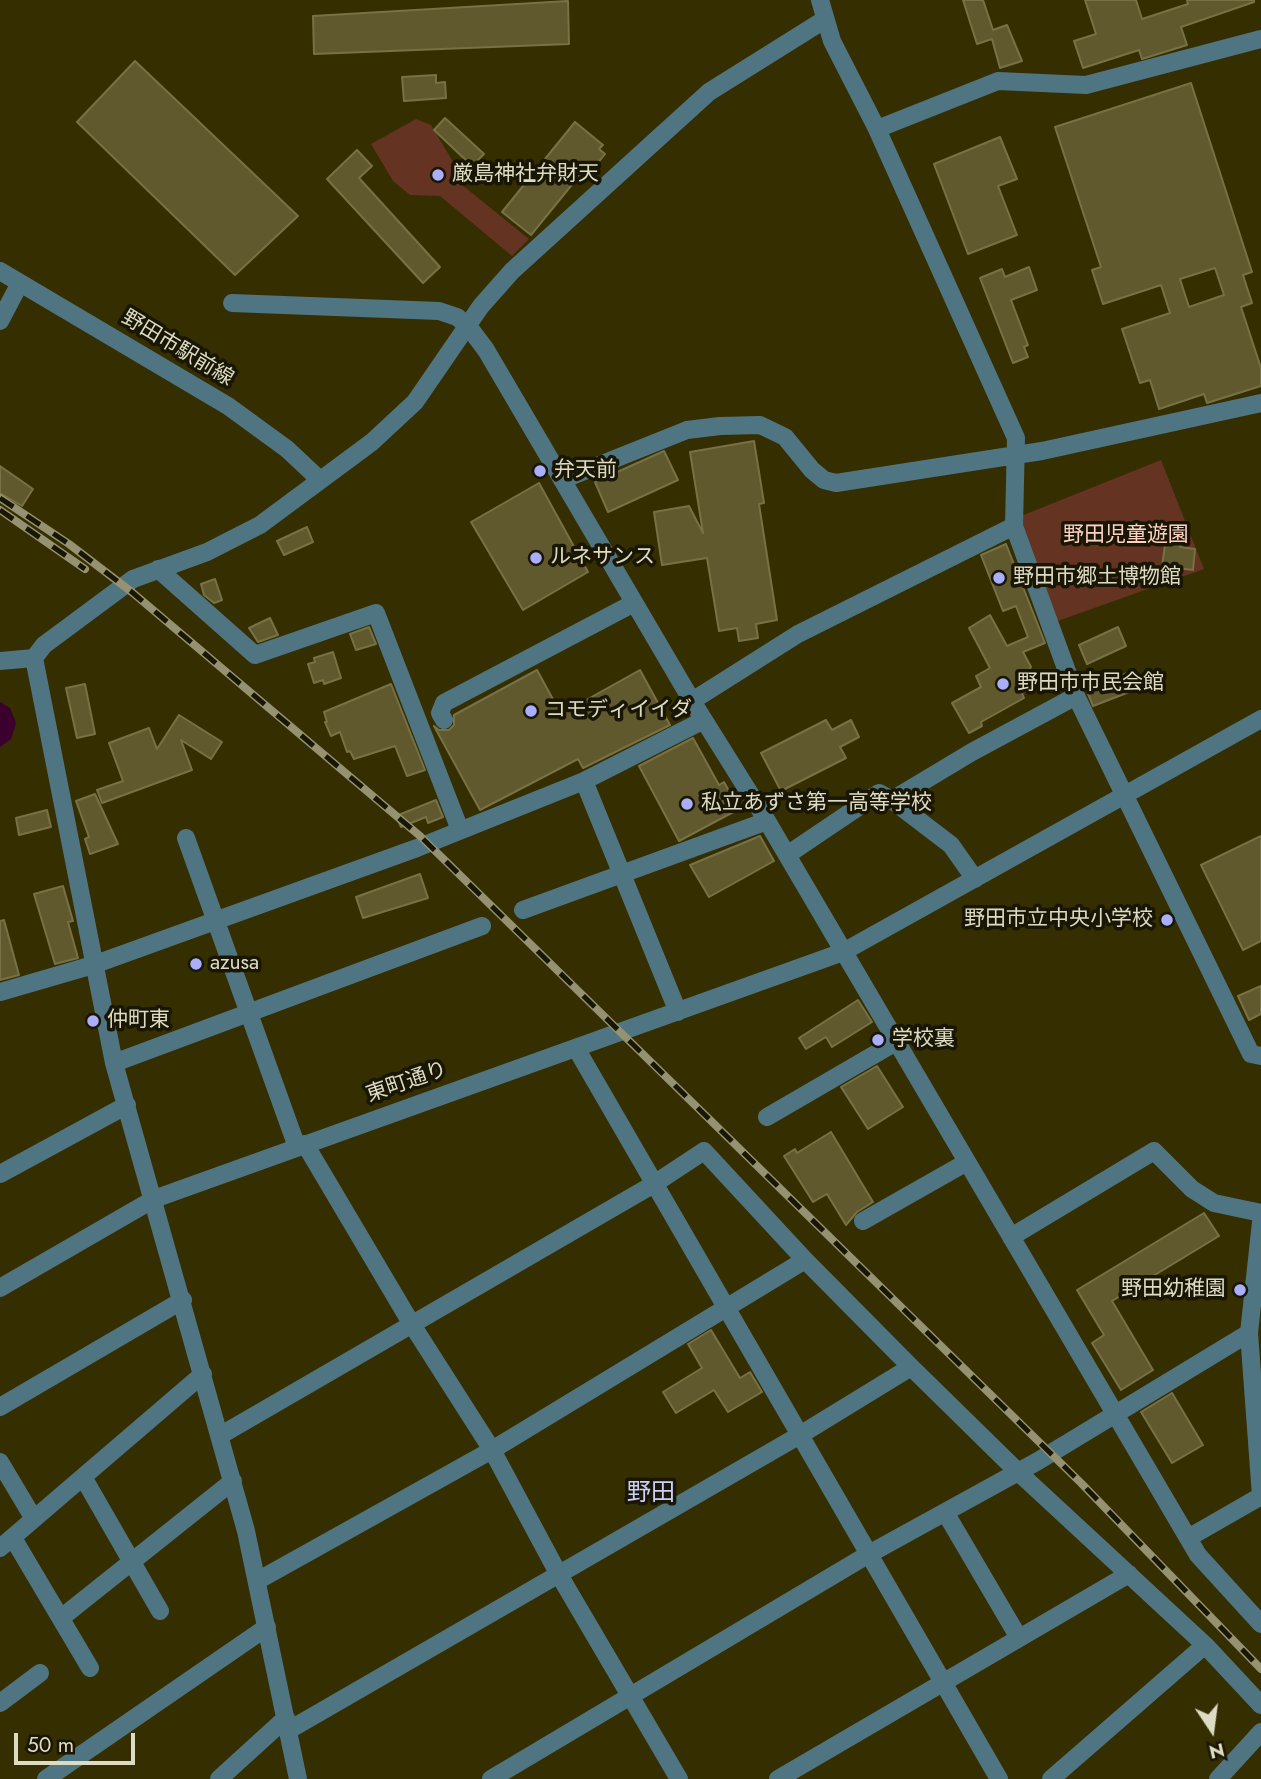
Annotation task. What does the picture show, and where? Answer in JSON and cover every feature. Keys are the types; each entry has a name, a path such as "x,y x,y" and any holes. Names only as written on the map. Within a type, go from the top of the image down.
{"street":[{"path":"820,0 824,20 877,129 1016,438 1013,454 1014,526 1076,696 1251,1054 1261,1056"},
{"path":"0,661 34,657 44,645 134,579 206,552 260,525 393,424 415,402 468,326 512,271 709,92 824,20"},
{"path":"877,129 998,81 1086,86 1261,39"},
{"name":"野田市駅前線","path":"0,271 228,406 287,449 320,480"},
{"path":"0,321 20,283"},
{"path":"232,303 439,311 457,317 468,326 486,350 692,701 767,821 1198,1555 1261,1625"},
{"path":"562,480 687,430 720,426 760,425 785,437 818,475 836,483 1042,451 1261,403"},
{"path":"692,701 798,634 1014,526"},
{"path":"158,569 255,655 376,613 460,830"},
{"path":"444,720 440,713 444,703 634,603"},
{"path":"34,657 114,1062 233,1481 257,1581 298,1779"},
{"path":"892,800 972,752 1076,696"},
{"name":"東町通り","path":"0,1287 154,1199 843,952 1261,719"},
{"path":"0,992 93,965 460,830 584,781 704,720"},
{"path":"584,781 678,1012"},
{"path":"787,855 879,793 951,845 975,879"},
{"path":"523,910 767,821"},
{"path":"186,838 248,1014 301,1145 492,1450 558,1573 679,1779"},
{"path":"114,1062 482,926"},
{"path":"766,1117 896,1042"},
{"path":"576,1048 999,1779"},
{"path":"0,1174 127,1105"},
{"path":"220,1435 654,1184 704,1151 805,1260 911,1367 1017,1471 1206,1645 1261,1704"},
{"path":"1011,1237 1154,1152 1192,1189 1214,1203 1261,1213"},
{"path":"863,1221 967,1162"},
{"path":"1188,1538 1261,1496 1258,1411 1250,1333 1261,1223"},
{"path":"257,1581 492,1450 805,1260"},
{"path":"0,1407 183,1300"},
{"path":"491,1779 869,1554 1017,1471 1250,1333"},
{"path":"219,1779 287,1724 800,1435 911,1367"},
{"path":"90,1668 61,1618 6,1543 203,1374"},
{"path":"0,1462 34,1519"},
{"path":"83,1477 160,1611"},
{"path":"61,1618 233,1481"},
{"path":"944,1512 1019,1638"},
{"path":"778,1779 1129,1574"},
{"path":"46,1779 267,1628"},
{"path":"1051,1779 1206,1645"},
{"path":"0,1703 40,1673"},
{"path":"1218,1779 1261,1732"}],"green space":[{"path":"416,119 431,125 458,170 461,184 529,239 512,256 440,196 410,195 393,181 371,144"},
{"name":"野田児童遊園","path":"1161,460 1204,569 1055,622 1021,527 1021,516"}],"shaded area":[{"path":"0,702 10,708 16,723 11,739 0,747"}],"building":[{"path":"963,0 983,0 993,30 1007,25 1022,61 1000,68 992,39 977,44"},
{"path":"1085,0 1136,0 1142,19 1188,4 1187,0 1254,2 1181,27 1187,45 1142,59 1139,50 1083,68 1074,41 1096,34"},
{"path":"568,1 569,44 314,54 313,16"},
{"path":"135,61 298,216 235,275 77,122"},
{"path":"436,75 436,83 445,82 446,98 404,101 402,77"},
{"path":"1191,83 1252,272 1243,275 1252,303 1241,307 1261,368 1261,386 1207,403 1204,394 1159,409 1150,380 1140,383 1122,329 1170,313 1161,285 1103,304 1092,270 1101,267 1055,127","holes":["1215,268 1224,295 1189,307 1180,279"]},
{"path":"445,118 484,154 472,166 434,130"},
{"path":"575,122 603,145 599,149 605,154 589,174 582,179 579,176 531,235 502,212"},
{"path":"1000,137 1017,179 998,186 1017,235 968,254 934,164"},
{"path":"357,150 372,166 359,178 440,267 423,283 327,179"},
{"path":"1029,267 1037,290 1011,300 1028,345 1024,347 1028,357 1013,363 980,278 1002,269 1005,277"},
{"path":"754,441 764,503 759,504 777,620 756,624 758,638 739,641 737,628 719,631 707,558 662,565 654,512 689,506 703,533 690,452"},
{"path":"664,451 678,480 608,512 595,482"},
{"path":"0,466 33,489 22,506 0,493"},
{"name":"ルネサンス","path":"539,483 588,572 523,610 471,522"},
{"path":"307,527 313,542 284,555 277,541"},
{"path":"1166,538 1181,540 1180,547 1195,549 1193,570 1162,566"},
{"path":"1006,544 1045,643 1023,652 1031,667 1025,676 1032,689 1022,693 1024,698 981,722 982,726 969,733 952,703 981,687 976,676 990,668 969,628 990,615 1007,646 1028,637 1016,606 1003,611 981,555"},
{"path":"215,579 222,600 214,603 204,595 201,584"},
{"path":"270,618 278,635 258,642 249,628"},
{"path":"369,627 376,644 356,650 350,634"},
{"path":"1118,627 1126,646 1087,664 1079,645"},
{"path":"333,652 341,678 324,684 323,680 314,683 308,664 315,662 314,658"},
{"path":"537,670 561,714 640,670 670,725 583,768 578,759 480,810 434,726 439,730 449,730 454,725 454,715"},
{"path":"1130,672 1137,689 1093,706 1086,689"},
{"path":"85,684 95,734 77,738 66,688"},
{"path":"391,684 425,770 407,776 395,746 354,759 350,751 347,752 340,732 331,736 325,722 324,712"},
{"path":"179,715 222,742 211,759 181,740 192,770 102,803 97,790 123,781 109,743 149,728 157,749"},
{"path":"826,720 832,730 851,720 859,737 840,747 846,758 781,791 761,753"},
{"path":"693,738 719,785 724,782 739,809 679,841 639,766"},
{"path":"95,794 118,844 90,854 85,839 89,837 76,801"},
{"path":"436,800 443,817 428,823 426,817 401,827 396,816"},
{"path":"47,810 51,827 19,835 16,818"},
{"path":"760,836 774,861 709,897 690,865"},
{"path":"1261,836 1261,941 1243,950 1201,865"},
{"path":"420,874 428,898 363,918 356,897"},
{"path":"63,886 73,921 68,922 78,958 55,964 34,894"},
{"path":"4,920 19,975 0,980 0,921"},
{"path":"1261,986 1261,1014 1249,1020 1238,996"},
{"path":"858,1000 872,1022 832,1047 826,1037 806,1049 799,1038"},
{"path":"877,1066 903,1107 868,1129 841,1087"},
{"path":"831,1132 873,1202 857,1212 846,1225 827,1194 813,1202 784,1156 795,1149 797,1153"},
{"path":"1204,1213 1219,1236 1112,1301 1153,1370 1121,1390 1092,1343 1104,1335 1077,1290"},
{"path":"711,1330 740,1378 750,1372 762,1392 728,1412 714,1390 676,1413 663,1392 702,1368 688,1344"},
{"path":"1172,1393 1203,1445 1172,1463 1141,1412"}],"railway":[{"path":"0,498 69,544 133,593 420,836 1081,1483 1261,1669"},
{"path":"0,510 85,569"}],"place":[{"name":"厳島神社弁財天","path":"438,175"},
{"name":"弁天前","path":"540,471"},
{"name":"ルネサンス","path":"536,558"},
{"name":"野田市郷土博物館","path":"999,578"},
{"name":"野田市市民会館","path":"1003,684"},
{"name":"コモディイイダ","path":"531,711"},
{"name":"私立あずさ第一高等学校","path":"687,804"},
{"name":"野田市立中央小学校","path":"1167,920"},
{"name":"azusa","path":"196,964"},
{"name":"仲町東","path":"93,1021"},
{"name":"学校裏","path":"878,1040"},
{"name":"野田幼稚園","path":"1240,1290"}],"district":[{"name":"野田","path":"651,1494"}]}
